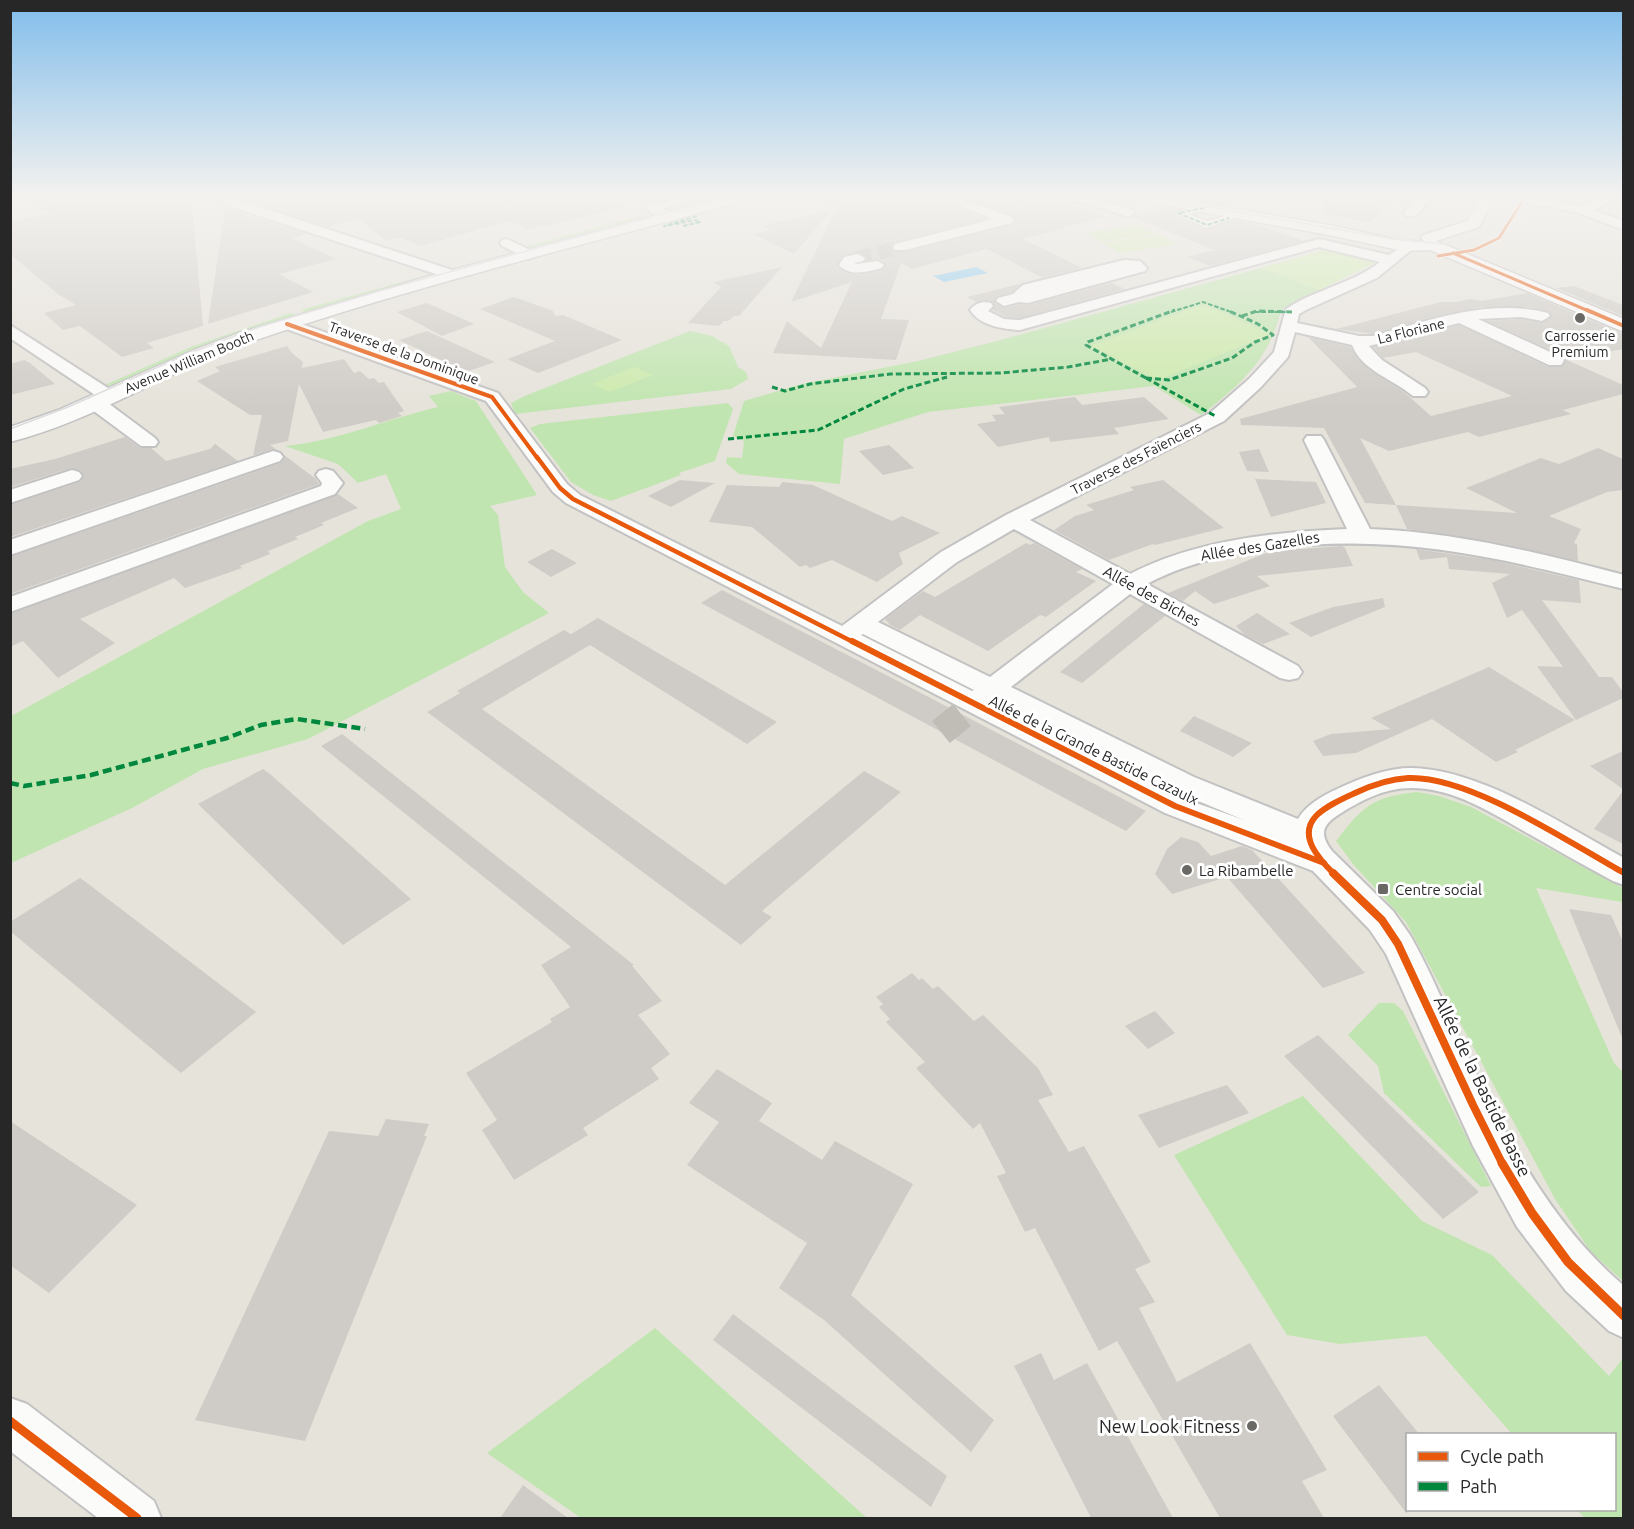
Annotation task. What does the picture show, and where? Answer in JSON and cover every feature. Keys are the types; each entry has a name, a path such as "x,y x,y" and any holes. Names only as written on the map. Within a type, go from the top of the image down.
{"street":[{"path":"423,265 453,275"},
{"name":"Avenue William Booth","path":"10,435 66,415 201,354 287,324 490,265"},
{"path":"847,265 855,269 875,265"},
{"path":"1011,299 1028,288 1119,265"},
{"path":"1011,299 1028,298 1140,268 1137,265"},
{"path":"985,306 978,310 979,312 1001,324 1020,325 1237,265"},
{"name":"Traverse des Faïenciers","path":"852,630 923,574 1014,520 1217,417 1230,407 1282,352 1292,312 1367,277 1386,265"},
{"path":"1477,265 1623,326"},
{"name":"La Floriane","path":"1288,326 1359,341 1374,341 1494,312 1525,312 1542,316"},
{"name":"La Floriane","path":"1462,318 1555,361"},
{"name":"Traverse de la Dominique","path":"287,324 492,397 560,488 578,501"},
{"path":"10,330 101,399 148,442"},
{"name":"La Floriane","path":"1359,341 1361,349 1368,356 1411,384 1419,392"},
{"path":"1314,440 1361,534"},
{"path":"10,548 273,457"},
{"path":"10,605 328,490 333,483 326,475"},
{"path":"10,497 72,476"},
{"name":"Allée de la Grande Bastide Cazaulx","path":"578,501 628,519 852,630 976,702 1175,806 1316,849"},
{"name":"Allée des Biches","path":"1014,520 1289,672"},
{"name":"Allée des Gazelles","path":"976,702 1130,583 1190,558 1230,548 1280,539 1361,534 1421,538 1497,549 1623,582"},
{"path":"1316,849 1310,822 1321,812 1358,790 1393,778 1420,778 1472,791 1494,801 1623,873"},
{"name":"Allée de la Bastide Basse","path":"1316,849 1389,930 1408,962 1485,1134 1531,1214 1569,1264 1623,1316"},
{"path":"10,1421 137,1518"}],"green space":[{"path":"1270,265 1369,265 1320,290 1261,268"},
{"path":"1261,268 1320,290 1281,310 1276,327 1261,357 1240,382 1201,415 1154,386 928,412 844,439 840,484 739,474 726,463 727,457 742,458 744,441 733,436 744,401 802,384 918,361 997,341"},
{"path":"437,272 440,274 310,314 301,310"},
{"path":"1203,304 1271,334 1158,380 1090,346"},
{"path":"291,313 300,317 118,386 105,385 193,346"},
{"path":"690,331 712,336 729,346 738,367 746,372 748,379 731,389 515,414 511,403 527,395"},
{"path":"634,367 653,375 610,392 592,384"},
{"path":"451,391 476,401 537,495 490,506 498,515 505,567 523,592 549,613 308,739 203,769 132,808 11,863 11,716 368,521 401,509 386,474 358,483 338,464 285,446 343,435 438,407 429,396"},
{"path":"728,403 733,409 715,461 611,501 593,495 571,482 530,428 540,424"},
{"path":"1417,792 1439,796 1471,807 1623,888 1623,905 1622,902 1536,888 1614,1063 1623,1072 1623,1281 1591,1252 1555,1199 1406,922 1353,864 1336,841 1354,819 1370,805 1389,797"},
{"path":"1379,1003 1394,1003 1403,1011 1491,1186 1481,1187 1384,1093 1378,1066 1348,1035"},
{"path":"1303,1096 1422,1221 1492,1255 1609,1376 1623,1358 1623,1518 1585,1518 1578,1511 1616,1511 1616,1433 1511,1433 1426,1336 1340,1344 1287,1335 1174,1155"},
{"path":"655,1328 867,1518 581,1518 487,1453"}],"water":[{"path":"976,267 988,273 944,282 933,276"}],"building":[{"path":"24,265 197,265 203,326 147,343 154,348 122,357 80,326 63,330 44,313 76,305 58,294"},
{"path":"217,265 312,265 279,274 313,292 208,324"},
{"path":"809,265 839,265 847,273 859,275 883,270 886,265 900,265 881,319 909,320 896,360 773,353 787,321 821,348 852,282 791,302"},
{"path":"905,265 926,265 912,269"},
{"path":"1019,265 1077,265 1082,268 1043,278"},
{"path":"782,267 739,316 724,321 719,326 688,323 721,287 714,282"},
{"path":"1022,283 1012,292 996,297 995,303 1005,308 1019,304 1029,305 1111,283 1125,289 1020,318 1006,317 992,310 995,306 991,301 977,302 967,297"},
{"path":"1574,286 1623,305 1623,316 1556,288"},
{"path":"1527,293 1623,334 1623,349 1567,360 1623,385 1623,394 1563,410 1571,414 1479,437 1468,432 1389,451 1360,438 1396,505 1365,503 1324,428 1241,425 1240,419 1357,387 1308,337 1350,347 1369,370 1404,392 1431,416 1512,396 1416,352 1383,358 1373,347 1459,325 1548,367 1561,367 1566,361 1562,355 1487,321 1521,319 1542,323 1552,316 1548,311 1526,307 1481,307 1437,316 1373,334 1336,329 1441,302 1469,299 1482,301"},
{"path":"514,297 553,311 555,316 563,315 622,340 538,373 507,359 555,341 480,309"},
{"path":"427,303 474,324 442,336 397,312"},
{"path":"427,331 495,362 466,372 399,340"},
{"path":"287,346 303,362 302,368 344,359 354,373 360,371 369,379 374,378 379,383 384,382 404,411 398,413 402,416 379,423 376,420 323,432 299,384 288,441 270,445 277,450 272,449 253,455 262,415 250,415 197,381 220,371 215,367"},
{"path":"24,360 55,384 10,395 10,364"},
{"path":"1075,397 1082,405 1144,397 1169,419 1114,428 1119,434 1050,442 1049,437 998,447 977,424 996,421 992,415 1005,414 999,407"},
{"path":"125,437 140,448 151,448 166,461 210,449 215,444 238,461 10,537 10,505 80,482 84,476 80,470 71,468 10,487 10,469 55,459"},
{"path":"889,445 914,468 883,475 859,451"},
{"path":"1598,448 1623,459 1623,490 1607,492 1549,516 1581,529 1574,543 1577,544 1578,561 1498,543 1407,529 1396,505 1517,513 1466,488 1541,458 1559,464"},
{"path":"1259,449 1269,472 1247,471 1239,452"},
{"path":"284,455 316,479 319,484 10,594 10,557 281,463 285,458"},
{"path":"1255,479 1316,482 1326,503 1271,517"},
{"path":"680,480 715,483 671,507 648,496"},
{"path":"1163,480 1224,528 1153,544 1109,560 1054,530 1075,516 1094,510 1086,505 1134,490 1130,487"},
{"path":"782,482 813,485 892,521 902,516 940,533 899,553 903,564 877,582 832,560 810,568 806,565 800,567 752,527 709,522 727,485 779,487"},
{"path":"338,494 358,508 321,523 324,525 268,551 270,554 240,566 242,568 185,588 174,578 80,619 115,643 58,678 23,641 10,647 10,614"},
{"path":"1026,543 1030,545 1034,543 1082,569 1076,572 1096,581 1046,617 1040,615 988,651 920,615 900,630 890,625 885,619 923,591 935,597"},
{"path":"1342,546 1353,566 1257,576 1270,586 1214,604 1195,591 1183,601 1168,593 1271,551"},
{"path":"552,549 577,563 551,577 527,562"},
{"path":"1416,549 1491,560 1579,580 1581,603 1542,600 1599,677 1612,677 1623,692 1623,698 1576,720 1537,666 1563,667 1522,610 1507,618 1492,583 1510,574 1449,569 1447,557 1420,560"},
{"path":"722,590 1146,811 1126,831 701,603"},
{"path":"1383,598 1385,607 1311,637 1289,623 1333,607"},
{"path":"1144,604 1165,616 1082,683 1060,672"},
{"path":"1257,613 1290,634 1263,644 1245,635 1236,626"},
{"path":"598,618 777,722 747,744 590,645 482,709 725,885 864,771 901,792 762,911 772,917 741,945 427,712 460,693 457,691 564,630 576,637 571,634"},
{"path":"1489,667 1575,720 1496,762 1432,719 1356,753 1323,756 1313,741 1331,734 1391,729 1371,718"},
{"path":"1194,716 1252,743 1233,757 1180,731"},
{"path":"342,734 634,965 632,966 662,1001 638,1015 670,1054 651,1068 659,1079 583,1128 588,1135 514,1180 482,1130 497,1120 466,1073 552,1022 550,1019 570,1007 541,965 571,947 321,746"},
{"path":"1623,751 1623,789 1590,766"},
{"path":"263,769 411,899 343,945 198,804"},
{"path":"1623,791 1623,844 1594,829"},
{"path":"1181,837 1198,842 1211,856 1242,846 1252,850 1365,973 1323,988 1227,877 1172,894 1155,874 1167,849"},
{"path":"80,878 256,1012 181,1073 10,931 10,922"},
{"path":"1569,909 1611,915 1623,942 1623,1040"},
{"path":"912,973 919,980 922,978 933,989 938,986 974,1021 983,1015 1038,1068 1053,1095 1038,1100 1069,1152 1084,1146 1151,1262 1135,1269 1155,1302 1139,1308 1177,1382 1250,1343 1327,1470 1302,1481 1324,1518 1220,1518 1117,1341 1099,1351 1035,1228 1025,1232 997,1176 1006,1173 980,1123 973,1129 916,1068 925,1062 886,1022 890,1019 879,1007 883,1004 876,997"},
{"path":"1155,1011 1175,1033 1148,1049 1125,1026"},
{"path":"1318,1035 1479,1192 1443,1219 1284,1056"},
{"path":"717,1069 772,1103 759,1121 822,1160 835,1141 913,1184 851,1295 994,1420 971,1452 824,1320 779,1288 807,1243 687,1165 719,1122 689,1103"},
{"path":"1227,1085 1249,1113 1159,1148 1138,1115"},
{"path":"386,1119 429,1124 424,1136 427,1136 305,1441 195,1420 329,1131 378,1136"},
{"path":"10,1121 137,1205 49,1293 10,1265"},
{"path":"733,1314 947,1476 931,1507 713,1340"},
{"path":"1041,1353 1054,1380 1087,1363 1173,1518 1091,1518 1014,1366"},
{"path":"1379,1385 1418,1433 1406,1433 1407,1514 1333,1416"},
{"path":"523,1485 568,1518 500,1518"}],"tunnel":[{"path":"941,732 962,715"}],"tram line":[{"path":"10,429 68,407 192,352 259,327 473,265"}],"marked path":[{"path":"1146,378 1160,381 1169,380 1232,358 1255,342 1273,335 1258,324 1211,303 1203,302 1088,342 1086,345 1217,417"},
{"path":"1242,316 1257,311 1292,312"},
{"path":"772,387 785,391 810,384 890,374 1000,373 1068,367 1112,359"},
{"path":"728,439 818,430 904,389 947,377"},
{"path":"10,783 24,786 91,775 227,738 261,725 297,719 365,729"}],"cycle path":[{"path":"1482,265 1624,326"},
{"path":"287,324 492,397 560,488 573,499 1175,806 1324,863"},
{"path":"1624,873 1494,801 1448,783 1428,779 1390,780 1350,795 1313,819 1308,831 1313,848 1321,860 1382,920 1398,944 1486,1133 1515,1187 1549,1238 1574,1269 1624,1316"},
{"path":"10,1421 137,1518"}],"place":[{"name":"Carrosserie Premium","path":"1580,318"},
{"name":"La Ribambelle","path":"1187,870"},
{"name":"Centre social","path":"1383,889"},
{"name":"New Look Fitness","path":"1252,1426"}]}
